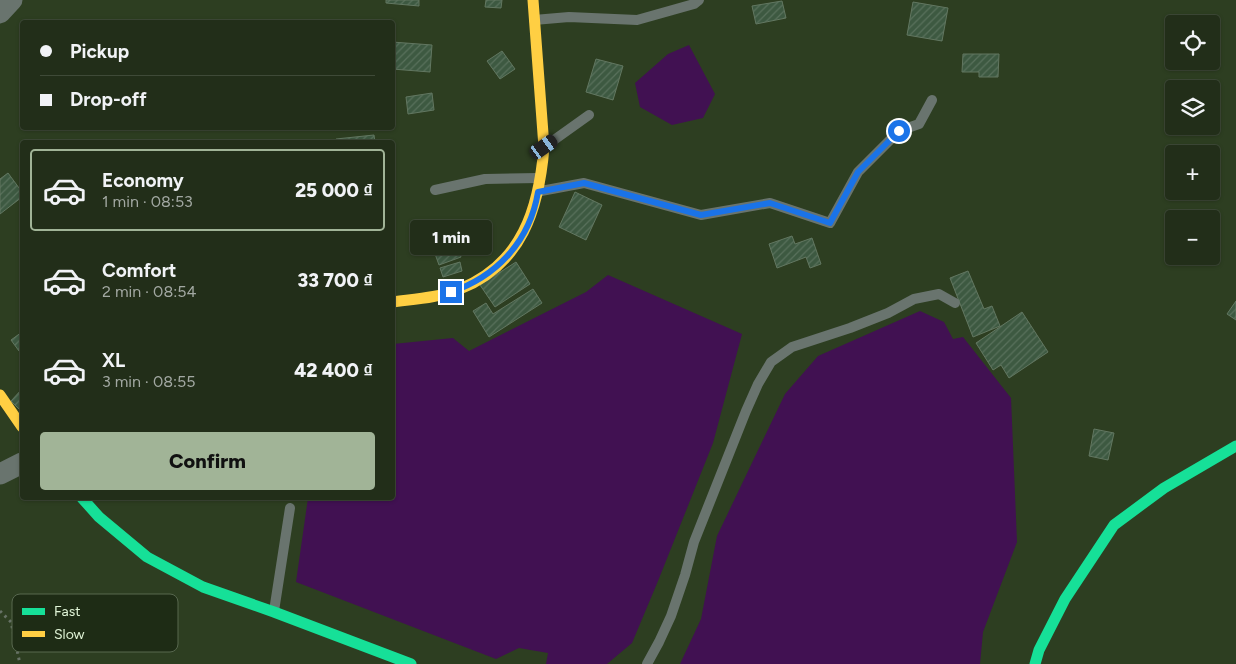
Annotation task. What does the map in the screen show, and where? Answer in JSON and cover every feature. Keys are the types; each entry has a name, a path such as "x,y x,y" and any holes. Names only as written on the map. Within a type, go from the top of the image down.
{"street":[{"path":"0,13 12,0"},
{"path":"395,302 442,294 479,280 496,268 514,249 525,231 536,205 544,147 533,0"},
{"path":"0,395 20,424"},
{"path":"1035,664 1039,650 1065,599 1114,525 1164,488 1236,446"},
{"path":"0,474 20,464"},
{"path":"84,500 100,517 147,557 203,587 411,664"}],"lane":[{"path":"534,20 569,17 637,20 694,4 699,0"},
{"path":"538,192 584,183 701,215 770,203 830,223 858,172 899,131 919,124 932,100"},
{"path":"544,147 589,115"},
{"path":"435,190 485,179 540,178"},
{"path":"647,664 671,616 694,542 746,411 758,384 771,362 792,347 850,328 888,313 914,299 940,294 955,303"},
{"path":"274,612 290,508"}],"path":[{"path":"0,611 12,622"}],"shaded area":[{"path":"689,45 715,94 703,118 672,125 640,107 635,83 668,54"},
{"path":"608,275 742,334 713,443 632,643 607,664 546,664 548,653 519,648 496,659 296,582 308,500 395,500 395,344 453,338 469,351 586,292"},
{"path":"920,311 944,322 953,339 963,337 1011,398 1017,542 983,632 980,664 680,664 701,619 717,536 785,394 818,356"}],"building":[{"path":"386,0 419,0 419,6 386,3"},
{"path":"486,0 502,0 501,8 485,7"},
{"path":"782,1 786,18 756,24 752,6"},
{"path":"913,2 948,8 942,41 907,35"},
{"path":"395,42 432,45 430,72 395,69"},
{"path":"502,51 515,69 500,79 487,61"},
{"path":"963,54 999,54 998,77 979,77 979,72 962,72"},
{"path":"596,59 623,66 613,100 586,92"},
{"path":"432,93 434,110 408,114 406,97"},
{"path":"374,135 375,140 336,140"},
{"path":"8,173 20,189 20,199 0,214 0,179"},
{"path":"575,192 602,205 586,240 559,227"},
{"path":"450,226 461,257 439,265 434,251 424,255 418,237"},
{"path":"792,236 795,244 812,238 821,264 810,268 806,257 777,268 769,244"},
{"path":"460,262 462,271 443,277 440,268"},
{"path":"516,262 530,284 495,307 480,285"},
{"path":"968,271 984,309 992,306 1000,326 973,337 950,278"},
{"path":"533,289 542,303 489,337 473,311 486,303 493,314"},
{"path":"1236,301 1236,320 1227,314"},
{"path":"1022,312 1048,352 1009,378 1001,365 993,370 976,343"},
{"path":"20,333 20,350 19,351 11,340"},
{"path":"20,391 20,410 11,401"},
{"path":"1094,429 1114,433 1108,460 1089,456"}],"traffic: fast":[{"path":"1035,664 1039,650 1065,599 1114,525 1164,488 1236,446"},
{"path":"84,500 99,517 147,557 203,587 411,664"}],"traffic: slow":[{"path":"395,302 443,294 460,289 481,278 499,265 513,249 532,213 544,147 533,0"},
{"path":"0,395 20,424"}],"route":[{"path":"451,292 479,280 496,268 514,249 525,231 536,205 538,192 584,183 701,215 770,203 830,223 858,172 899,131"}]}
